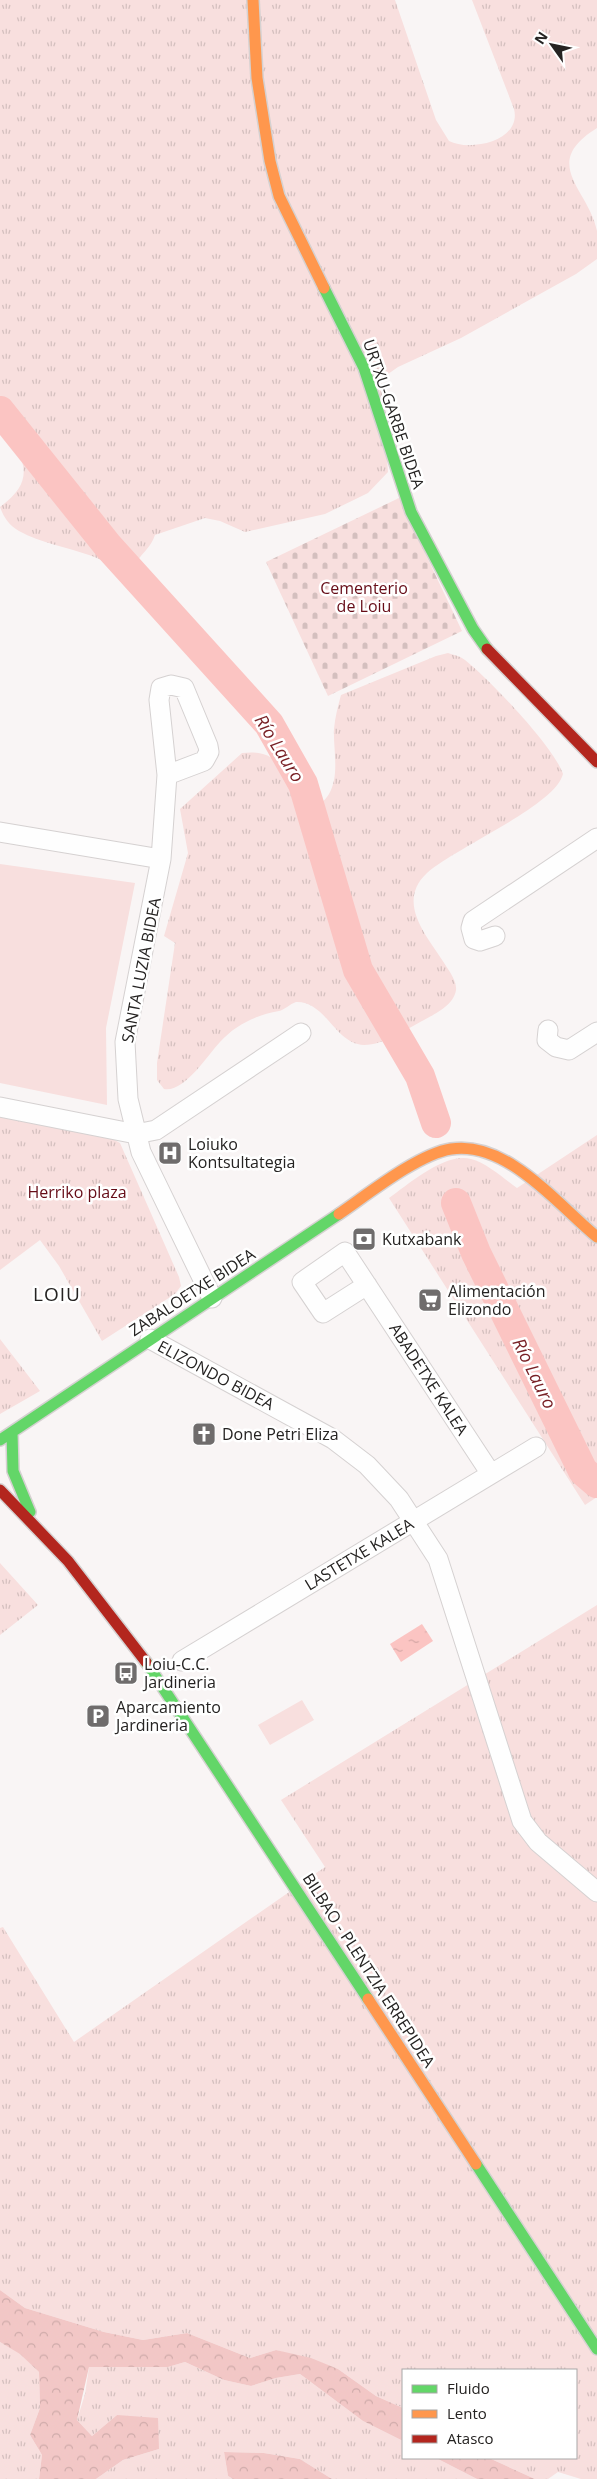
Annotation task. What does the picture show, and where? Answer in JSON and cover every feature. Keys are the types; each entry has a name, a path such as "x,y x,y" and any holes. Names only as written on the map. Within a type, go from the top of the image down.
{"main road":[{"name":"URTXU-GARBE BIDEA","path":"253,0 257,78 270,161 279,196 364,368 411,512 473,629 495,658 597,762"},
{"name":"ZABALOETXE BIDEA","path":"0,1440 10,1431 402,1172 448,1150 463,1147 478,1149 496,1155 534,1183 581,1226 597,1237"},
{"path":"10,1431 13,1471 35,1525"},
{"name":"BILBAO - PLENTZIA ERREPIDEA","path":"0,1490 58,1548 109,1612 202,1742 597,2350"}],"street":[{"name":"SANTA LUZIA BIDEA","path":"167,775 161,858 125,1042 128,1099 140,1152 212,1298"},
{"path":"0,832 161,858"},
{"path":"495,936 480,941 474,938 471,928 473,921 597,838"},
{"path":"548,1030 547,1040 556,1047 569,1050 597,1032"},
{"path":"0,1107 136,1134 156,1130 300,1033"},
{"name":"ABADETXE KALEA","path":"367,1285 491,1474"},
{"name":"ELIZONDO BIDEA","path":"150,1339 333,1439 367,1465 399,1499 438,1560 522,1821 538,1842 597,1892"},
{"name":"LASTETXE KALEA","path":"182,1661 536,1447"}],"green space":[{"path":"0,0 395,0 436,120 449,141 469,145 492,141 502,136 510,129 514,120 514,109 472,0 597,0 597,128 580,141 571,153 569,165 572,177 592,216 597,231 597,259 576,274 461,338 398,367 381,379 388,472 368,493 325,514 245,532 220,521 205,518 155,535 151,544 133,568 127,569 116,567 89,555 27,535 10,524 0,507 20,486 23,466 15,445 0,421"},
{"name":"Cementerio de Loiu","path":"399,498 462,631 328,696 266,562"},
{"path":"448,653 465,660 504,697 547,747 563,774 556,786 524,813 441,863 427,873 418,884 414,896 414,908 424,932 454,980 456,990 452,1000 438,1012 395,1036 380,1042 364,1045 354,1043 345,1038 315,1008 296,1002 281,1010 240,1025 220,1042 187,1080 172,1089 164,1089 157,1080 157,1063 175,943 164,936 188,853 180,809 242,753 261,754 272,758 306,799 314,803 322,802 329,794 334,779 334,729 341,695 436,656"},
{"path":"0,864 135,883 106,1028 107,1105 0,1083"},
{"name":"Herriko plaza","path":"0,1116 111,1138 120,1143 179,1277 181,1286 175,1294 102,1341 59,1266 40,1240 0,1270"},
{"path":"597,1135 597,1497 585,1505 389,1198 428,1171 450,1160 461,1158 471,1159 483,1164 517,1188"},
{"path":"0,1339 40,1391 0,1414"},
{"path":"0,1563 38,1605 0,1635"},
{"path":"597,1605 597,2479 581,2479 558,2472 548,2479 535,2479 491,2459 577,2459 577,2369 402,2369 402,2408 376,2396 338,2369 276,2350 250,2358 187,2333 143,2340 104,2332 25,2308 0,2290 0,1928 3,1927 74,2042 325,1867 281,1800"},
{"path":"302,1700 314,1720 270,1745 258,1725"},
{"path":"0,2290 25,2308 104,2332 143,2340 187,2333 250,2358 276,2350 311,2358 338,2369 376,2396 402,2408 402,2440 363,2421 300,2374 276,2378 251,2386 224,2380 185,2362 168,2367 89,2367 77,2420 92,2436 117,2415 158,2418 159,2449 123,2460 96,2479 39,2479 42,2455 30,2435 40,2408 39,2372 20,2354 0,2342"},
{"path":"0,2342 20,2353 39,2372 40,2408 30,2435 42,2455 39,2479 0,2479"},
{"path":"185,2362 224,2380 251,2386 276,2378 300,2374 363,2421 402,2440 402,2459 438,2459 477,2479 332,2479 300,2459 264,2453 224,2452 228,2476 233,2479 96,2479 123,2460 159,2449 117,2415 92,2436 77,2420 85,2394 89,2367 168,2367"},
{"path":"224,2452 264,2453 300,2459 332,2479 233,2479 228,2476"},
{"path":"438,2459 491,2459 535,2479 477,2479"}],"water":[{"path":"422,1624 433,1641 401,1662 390,1644"}],"waterway":[{"name":"Río Lauro","path":"0,411 108,546 269,724 303,784 358,970 420,1076 436,1123"},
{"name":"Río Lauro","path":"456,1203 476,1253 583,1471 597,1483"}],"traffic: fast":[{"path":"324,288 364,368 411,512 473,629 487,649"},
{"path":"0,1440 339,1214"},
{"path":"12,1432 13,1471 30,1512"},
{"path":"146,1662 368,1999"},
{"path":"476,2164 597,2349"}],"traffic: slow":[{"path":"253,0 257,78 270,161 279,196 324,288"},
{"path":"339,1214 393,1176 438,1152 451,1149 472,1149 492,1154 512,1164 597,1237"},
{"path":"368,1999 476,2164"}],"traffic: jam":[{"path":"487,649 597,762"},
{"path":"0,1490 68,1561 146,1662"}],"place":[{"name":"Loiuko Kontsultategia","path":"170,1153"},
{"name":"Kutxabank","path":"364,1239"},
{"name":"Alimentación Elizondo","path":"430,1300"},
{"name":"Done Petri Eliza","path":"204,1434"},
{"name":"Loiu-C.C. Jardineria","path":"126,1673"},
{"name":"Aparcamiento Jardineria","path":"98,1716"}],"district":[{"name":"LOIU","path":"57,1294"}]}
